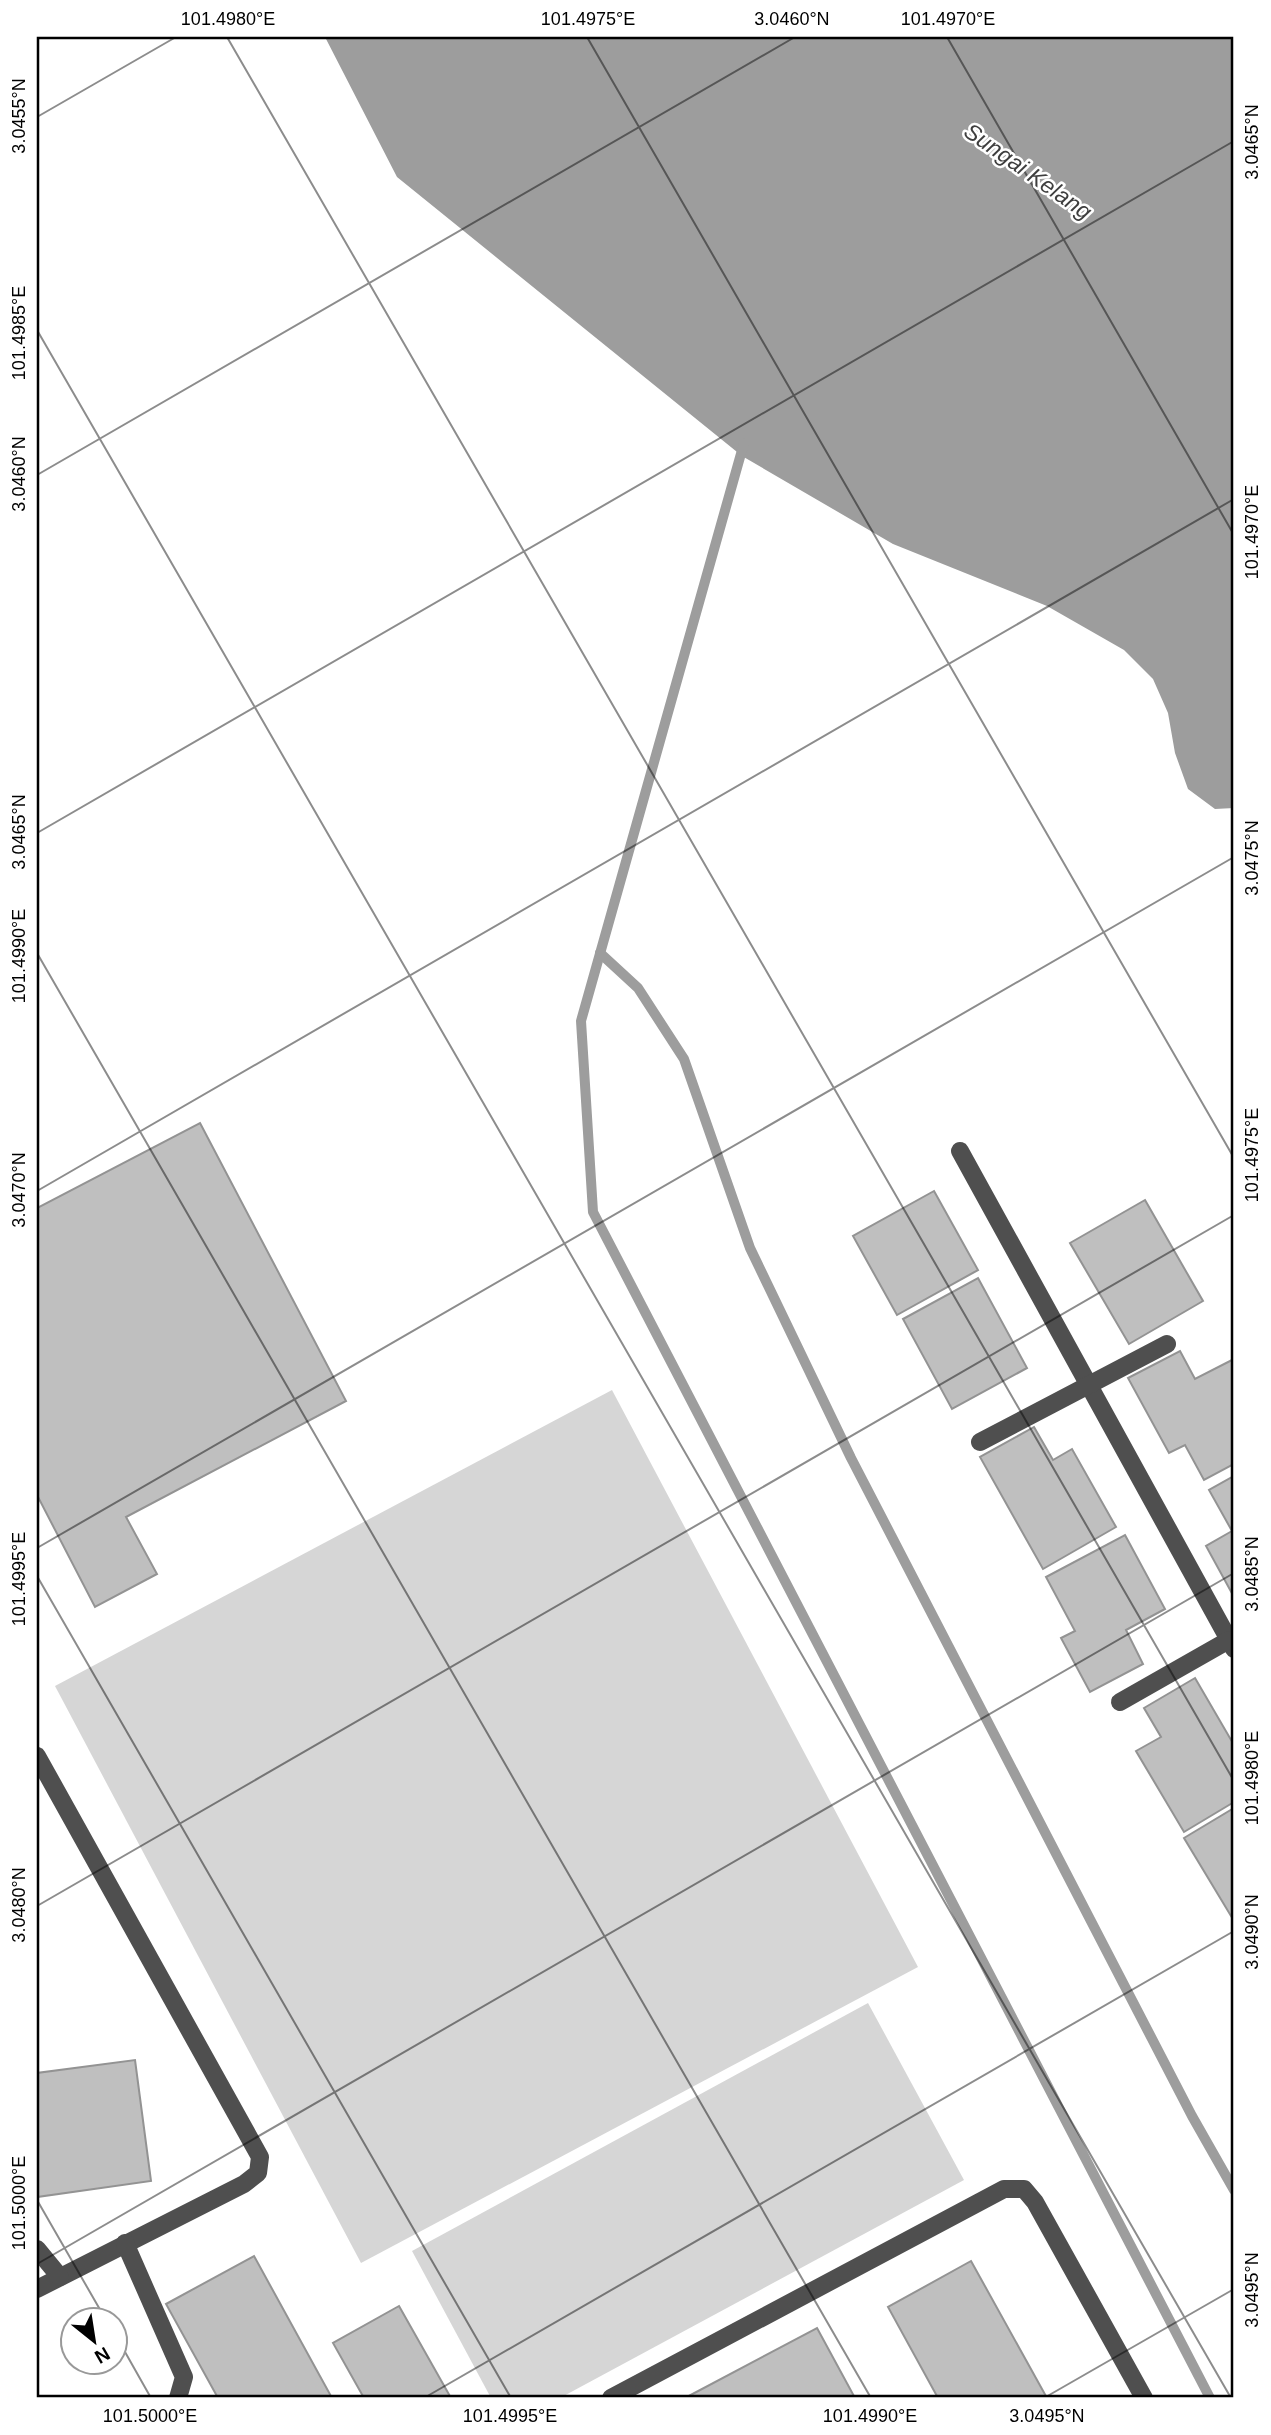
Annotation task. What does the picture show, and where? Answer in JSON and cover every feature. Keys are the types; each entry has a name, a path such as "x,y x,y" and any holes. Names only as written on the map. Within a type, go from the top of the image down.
{"street":[{"path":"960,1151 1232,1645 1119,1702"},
{"path":"979,1442 1167,1344"},
{"path":"37,1756 260,2157 258,2173 244,2184 37,2289"},
{"path":"611,2398 1004,2189 1024,2189 1035,2202 1144,2398"},
{"path":"125,2243 184,2377 178,2398"},
{"path":"37,2249 60,2277"}],"shaded area":[{"path":"612,1390 918,1967 361,2263 55,1686"},
{"path":"868,2003 964,2180 560,2398 491,2398 412,2251"}],"water":[{"name":"Sungai Kelang","path":"325,37 1234,37 1234,808 1215,809 1188,789 1175,753 1168,713 1153,679 1124,650 1047,606 893,544 742,456 397,177"}],"building":[{"path":"200,1123 346,1401 126,1517 157,1574 95,1607 37,1495 37,1208"},
{"path":"934,1191 978,1270 897,1315 853,1236"},
{"path":"1145,1200 1203,1301 1129,1344 1070,1243"},
{"path":"978,1278 1027,1368 952,1409 903,1319"},
{"path":"1180,1351 1195,1379 1234,1359 1234,1464 1204,1480 1185,1445 1169,1453 1128,1378"},
{"path":"1034,1427 1053,1460 1072,1449 1116,1527 1043,1569 980,1457"},
{"path":"1234,1476 1234,1597 1206,1546 1232,1531 1209,1490"},
{"path":"1125,1535 1165,1609 1126,1630 1143,1664 1090,1692 1061,1638 1075,1631 1046,1577"},
{"path":"1195,1678 1234,1745 1234,1802 1184,1832 1136,1751 1161,1737 1144,1708"},
{"path":"1234,1808 1234,1921 1184,1838"},
{"path":"135,2060 151,2181 37,2197 37,2073"},
{"path":"254,2256 332,2398 218,2398 166,2304"},
{"path":"971,2261 1047,2398 938,2398 888,2307"},
{"path":"399,2306 451,2398 364,2398 333,2343"},
{"path":"817,2328 855,2398 685,2398"}],"waterway":[{"path":"744,443 581,1021 593,1212 1210,2398"},
{"path":"600,953 638,988 684,1059 750,1248 851,1458 1192,2116 1234,2190"}]}
